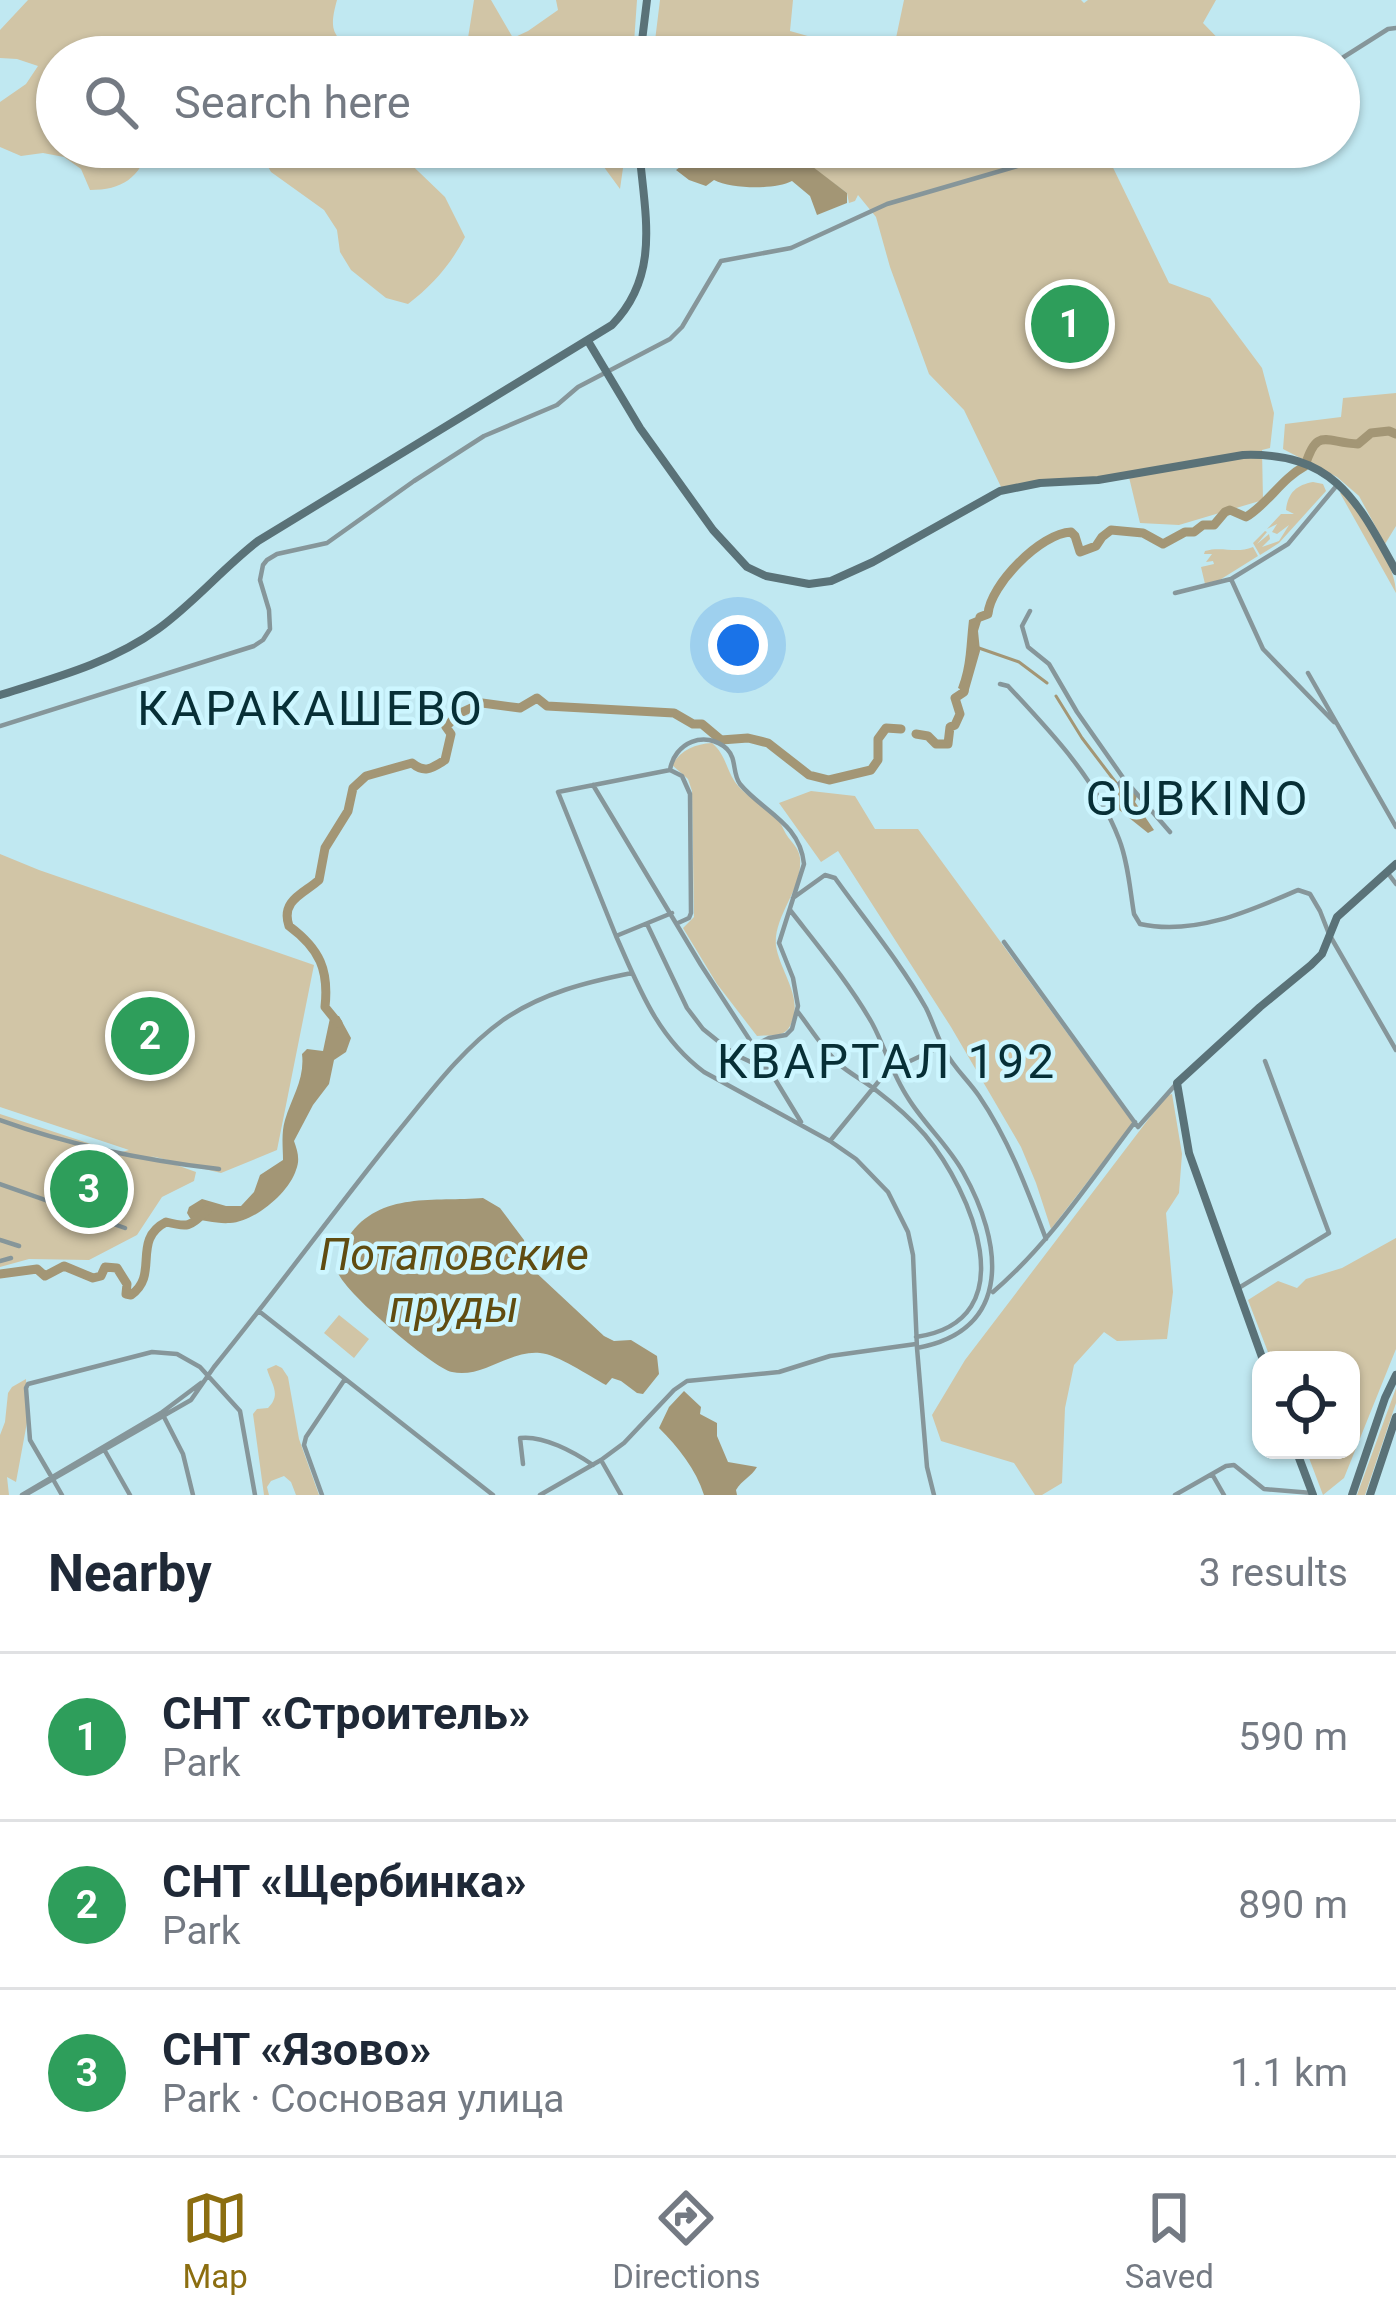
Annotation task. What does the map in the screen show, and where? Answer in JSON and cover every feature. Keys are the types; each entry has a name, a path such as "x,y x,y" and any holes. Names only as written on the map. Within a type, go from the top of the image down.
{"street":[{"path":"643,36 647,0"},
{"path":"1360,49 1395,30"},
{"path":"0,695 123,651 187,605 258,541 612,325 628,309 642,278 646,229 641,168"},
{"path":"0,726 254,646 270,629 260,580 267,560 327,543 477,441 557,406 578,387 670,339 721,261 791,248 886,204 1010,168"},
{"path":"588,341 640,428 730,551 766,576 809,584 831,581 1014,486 1098,480 1243,455 1277,456 1321,471 1339,483 1353,497 1396,571"},
{"path":"1175,593 1231,579 1288,544 1339,483"},
{"path":"1231,579 1263,649 1334,722"},
{"path":"1030,610 1022,626 1028,646 1049,664 1124,779 1170,832"},
{"path":"1308,673 1396,827"},
{"path":"1000,684 1008,686 1050,728 1100,802 1120,842 1140,924 1173,927 1216,920 1298,890 1310,894 1396,1050"},
{"path":"670,770 672,757 690,742 703,738 721,744 730,752 738,782 777,814 803,854 779,944 793,977 798,1012 838,1063 896,1106 926,1137 954,1176 976,1232 982,1284 970,1308 945,1330 916,1343"},
{"path":"678,922 691,913 690,794 682,776 670,770 558,792 632,973 666,1036 688,1060 830,1141 872,1173 888,1192 908,1232 915,1273 916,1343 927,1467 934,1495"},
{"path":"1100,802 1124,779"},
{"path":"593,785 804,1127"},
{"path":"1004,942 1138,1127 1177,1083 1322,954 1337,916 1396,864"},
{"path":"1387,872 1396,884"},
{"path":"794,898 825,874 835,878 902,971 928,1012 941,1046 979,1096 1011,1151 1046,1239"},
{"path":"540,1495 624,1443 687,1381 779,1372 830,1356 950,1339 978,1315 988,1296 992,1262 986,1229 963,1171 917,1112 869,1019 790,910"},
{"path":"1320,910 1337,916"},
{"path":"616,936 672,913"},
{"path":"647,924 687,1008 703,1029 734,1054 770,1071"},
{"path":"24,1495 161,1413 206,1377 464,1054 504,1020 538,1000 578,984 632,973"},
{"path":"754,1045 786,1035 798,1012"},
{"path":"830,1141 892,1070 941,1046"},
{"path":"1238,1289 1329,1233 1264,1061"},
{"path":"1177,1083 1189,1153 1260,1351"},
{"path":"776,1112 788,1099"},
{"path":"0,1120 85,1148 219,1169"},
{"path":"988,1296 1046,1239 1135,1122"},
{"path":"0,1184 125,1228"},
{"path":"0,1240 19,1246"},
{"path":"0,1261 11,1258"},
{"path":"260,1312 493,1495"},
{"path":"62,1495 30,1440 28,1384 152,1352 177,1354 200,1366 240,1411 255,1495"},
{"path":"1352,1495 1396,1375"},
{"path":"52,1478 164,1417 197,1395 206,1377"},
{"path":"322,1495 304,1444 345,1379"},
{"path":"164,1417 183,1454 193,1495"},
{"path":"1370,1495 1396,1417"},
{"path":"523,1464 520,1438 530,1436 593,1465"},
{"path":"105,1451 130,1495"},
{"path":"1175,1495 1234,1465 1264,1489 1313,1494 1300,1459"},
{"path":"602,1460 621,1495"},
{"path":"1212,1474 1224,1495"}],"shaded area":[{"path":"28,0 337,0 333,28 339,36 36,36 36,65 0,58 0,30"},
{"path":"474,0 491,0 512,36 468,36"},
{"path":"556,0 637,0 634,36 517,36 558,10"},
{"path":"660,0 793,0 790,31 808,36 656,36"},
{"path":"904,0 1216,0 1203,23 1216,36 896,36"},
{"path":"36,69 36,154 21,156 0,147 0,102 26,84"},
{"path":"139,168 111,188 90,190 81,169"},
{"path":"269,168 415,168 445,197 465,237 440,274 408,304 386,298 351,270 340,252 337,230 324,210"},
{"path":"605,168 623,168 620,189"},
{"path":"813,168 1113,168 1169,283 1210,298 1262,368 1274,413 1270,448 1262,450 1263,500 1179,525 1140,523 1128,473 1003,491 964,410 929,374 876,217 858,195 849,203 847,193"},
{"path":"1396,393 1396,526 1385,544 1359,496 1337,477 1283,449 1285,424 1341,417 1343,398"},
{"path":"1313,482 1323,484 1326,491 1279,543 1260,555 1253,543 1265,531 1257,544 1269,534 1262,547 1279,541 1289,525 1277,534 1272,532 1277,524 1267,529 1281,514 1294,514 1286,510 1291,494"},
{"path":"1340,493 1384,554 1396,593"},
{"path":"1253,547 1258,556 1205,584 1201,567 1214,564 1206,562 1212,554 1205,551"},
{"path":"712,743 735,782 777,818 799,854 797,881 776,935 795,1006 790,1026 780,1034 757,1036 717,984 683,928 694,917 692,791 688,779 672,765 689,749"},
{"path":"811,791 855,796 875,829 918,829 1133,1123 1051,1229 1021,1147 951,1027 838,851 821,862 779,803"},
{"path":"0,854 314,965 277,1150 221,1173 151,1156 196,1172 194,1181 162,1197 137,1235 89,1260 29,1259 0,1267 0,1114 118,1153 129,1150 0,1107"},
{"path":"1172,1094 1182,1154 1179,1193 1166,1213 1173,1292 1167,1339 1117,1341 1104,1332 1074,1365 1065,1408 1062,1483 1035,1495 1014,1463 941,1441 932,1415 965,1360"},
{"path":"1396,1238 1396,1349 1360,1438 1360,1351 1268,1351 1248,1300 1278,1281 1297,1288 1306,1279 1342,1268"},
{"path":"339,1315 369,1339 354,1358 324,1333"},
{"path":"276,1365 288,1377 299,1439 319,1495 296,1495 284,1476 271,1481 269,1495 264,1495 253,1414 272,1403 274,1389 267,1369"},
{"path":"26,1379 28,1417 16,1482 7,1477 9,1495 0,1495 0,1435 8,1393"},
{"path":"1396,1388 1396,1403 1365,1495 1357,1495"},
{"path":"1309,1459 1352,1459 1344,1478 1323,1495"}],"water":[{"path":"814,168 847,193 847,203 817,215 810,196 792,181 753,187 714,180 706,186 676,170"},
{"path":"986,613 978,631 980,651 968,693 958,688 969,620"},
{"path":"1125,784 1137,796 1135,802 1154,830 1148,833 1113,805 1111,796"},
{"path":"334,1016 339,1016 351,1038 346,1052 334,1060 329,1084 294,1141 298,1163 286,1188 260,1212 239,1221 190,1218 189,1207 202,1199 241,1206 254,1192 260,1175 283,1160 284,1125 300,1080 302,1054 307,1049 323,1051"},
{"name":"Потаповские пруды","path":"483,1198 500,1208 524,1240 529,1266 604,1336 631,1340 657,1356 659,1374 643,1394 612,1378 606,1385 540,1353 474,1372 452,1372 388,1327 342,1280 337,1266 349,1236 376,1212 410,1202"},
{"name":"Потаповские пруды","path":"684,1391 701,1407 700,1414 717,1423 728,1462 757,1467 738,1487 737,1495 704,1495 686,1459 659,1428"}],"waterway":[{"path":"980,617 988,614 998,589 1019,562 1059,535 1071,532 1080,552 1096,546 1111,530 1143,533 1163,544 1203,525 1214,525 1230,510 1246,517 1305,466 1319,441 1358,444 1371,433 1396,434"},
{"path":"976,647 1019,662 1047,683"},
{"path":"916,734 948,744 950,727 960,714 955,698 964,692 965,683"},
{"path":"1056,696 1120,788"},
{"path":"338,1023 325,1007 320,961 289,926 288,910 295,898 319,880 325,848 348,811 353,788 366,776 412,763 428,769 445,760 451,734 446,727 458,714 482,703 520,708 537,698 547,706 674,713 702,724 721,740 748,738 768,743 809,775 829,780 871,770 878,760 878,739 886,728 901,729"},
{"path":"0,1274 37,1269 45,1276 64,1266 93,1278 101,1276 105,1267 117,1268 127,1284 126,1294 131,1295 144,1278 147,1248 156,1229 166,1222 189,1224 207,1210"}],"place":[{"name":"СНТ «Строитель»","path":"1070,324"},
{"name":"СНТ «Щербинка»","path":"150,1036"},
{"name":"СНТ «Язово»","path":"89,1189"}],"district":[{"name":"КАРАКАШЕВО","path":"311,708"},
{"name":"GUBKINO","path":"1198,798"},
{"name":"КВАРТАЛ 192","path":"887,1061"}]}
